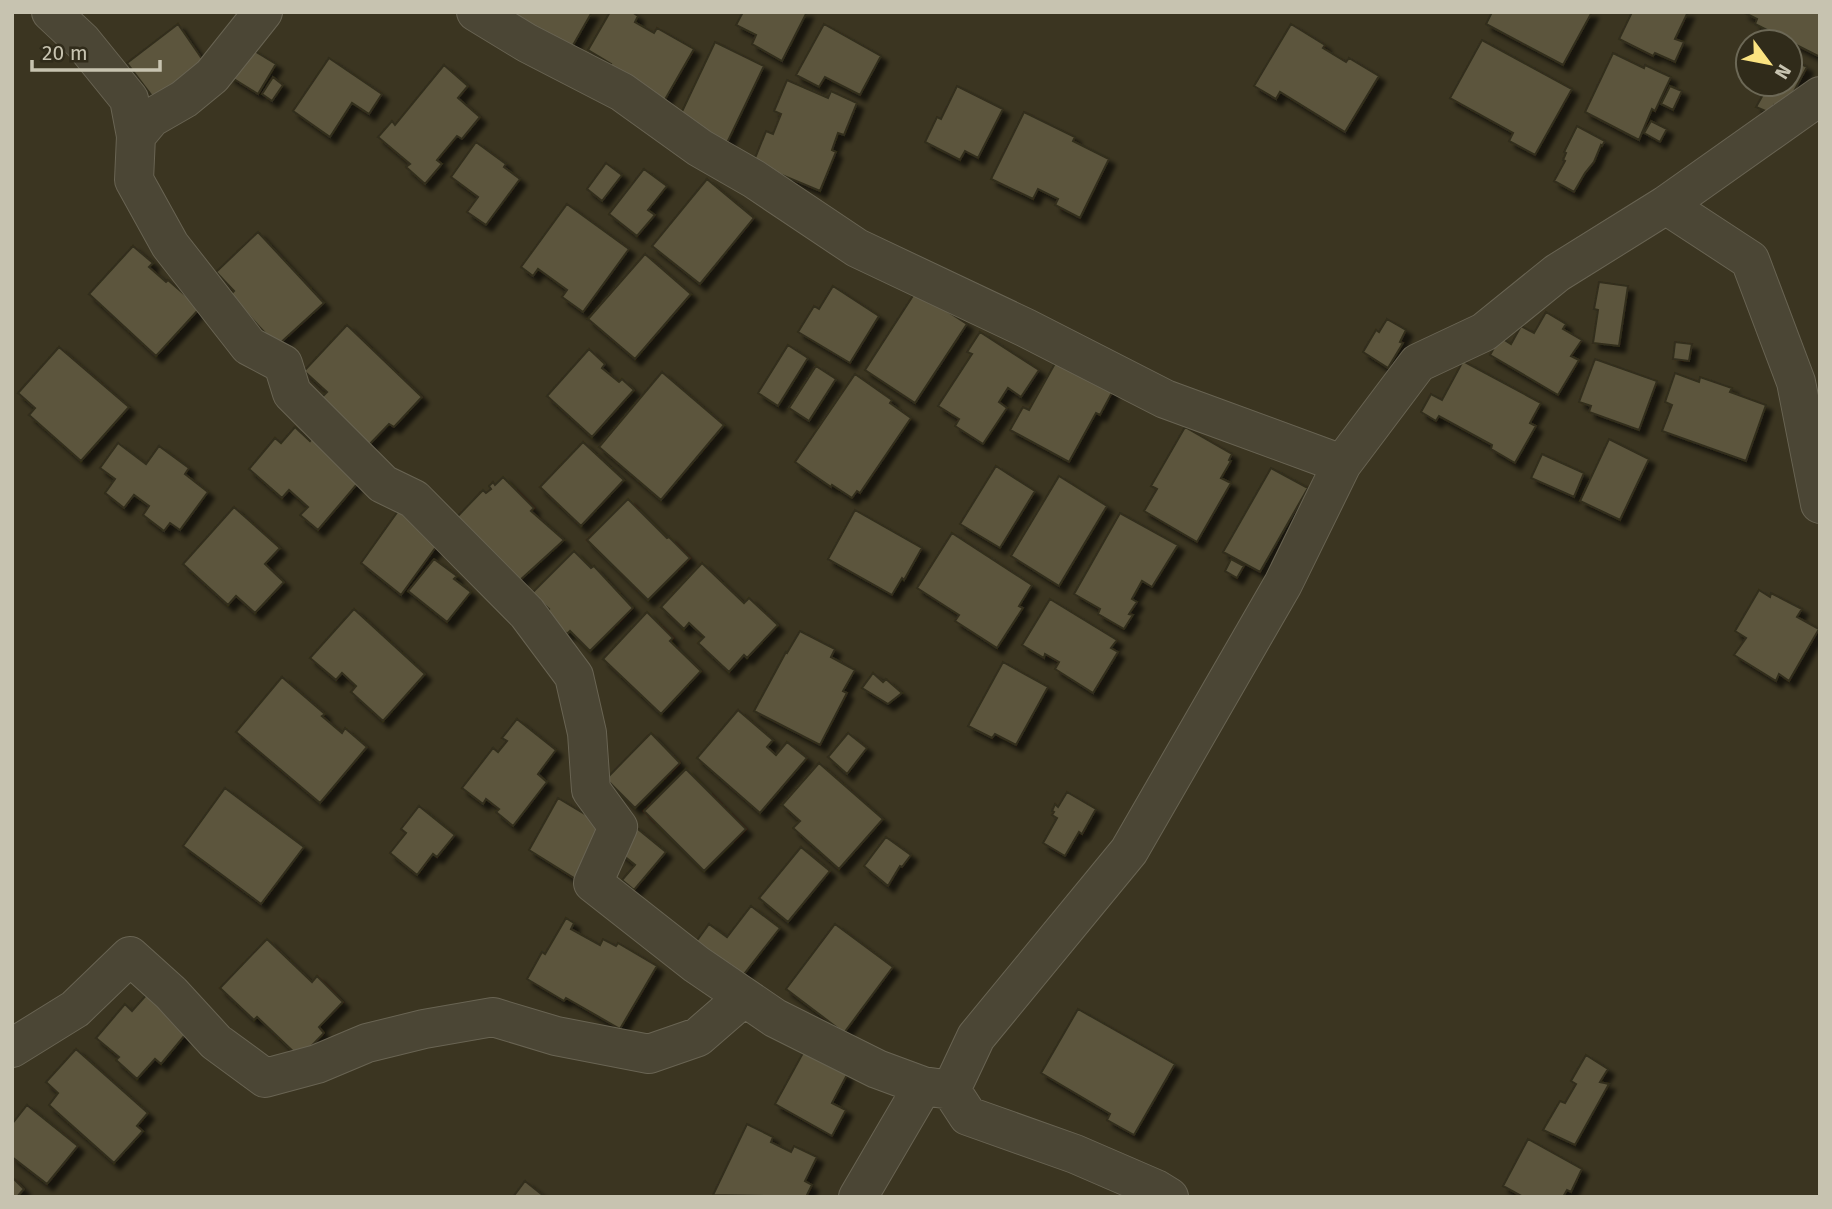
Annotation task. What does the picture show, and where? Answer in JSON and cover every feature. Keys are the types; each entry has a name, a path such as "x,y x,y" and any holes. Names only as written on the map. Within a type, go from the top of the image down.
{"street":[{"path":"51,12 82,41 129,99 136,136 134,180 170,245 226,318 249,346 283,364 292,393 383,484 414,499 527,613 574,676 587,733 592,790 618,827 593,883 696,964 775,1018 877,1069 937,1088 968,1116 1075,1154 1169,1197"},
{"path":"136,136 150,118 184,99 212,76 263,12"},
{"path":"476,12 527,43 622,92 700,148 754,179 857,248 1026,328 1165,399 1342,464"},
{"path":"858,1197 976,1037 1129,851 1283,584 1342,464 1418,363 1484,332 1557,273 1666,205 1820,96"},
{"path":"1666,205 1750,260 1796,382 1820,503"},
{"path":"12,1048 75,1009 130,956 171,993 216,1042 265,1078 317,1064 367,1043 424,1029 493,1017 556,1036 649,1054 698,1037 744,997"}],"building":[{"path":"504,12 592,12 572,47"},
{"path":"610,12 632,12 638,16 635,22 654,33 657,28 694,49 663,103 608,71 611,64 588,50"},
{"path":"743,12 807,12 782,61 752,44 756,35 736,25"},
{"path":"1492,12 1592,12 1563,65 1486,24"},
{"path":"1632,12 1688,12 1675,39 1684,42 1675,62 1655,53 1653,56 1619,39"},
{"path":"1743,12 1820,12 1820,57 1804,49 1804,28 1763,28 1755,24 1757,19"},
{"path":"178,24 207,66 158,104 127,63"},
{"path":"824,24 881,56 860,95 825,77 819,87 796,75"},
{"path":"1291,24 1346,62 1349,58 1379,76 1345,132 1280,92 1276,99 1254,86"},
{"path":"1482,40 1572,89 1535,155 1509,141 1513,133 1450,98"},
{"path":"715,42 764,66 726,145 677,122"},
{"path":"248,47 276,64 258,94 229,76"},
{"path":"1613,53 1671,77 1655,111 1652,109 1639,140 1585,112"},
{"path":"329,58 382,94 369,114 352,103 330,137 293,111"},
{"path":"444,65 468,86 458,98 480,117 462,139 457,136 437,160 442,164 425,184 406,167 410,164 378,137 392,121 395,125"},
{"path":"273,77 283,85 272,101 262,94"},
{"path":"787,80 828,98 831,91 857,103 844,135 838,133 832,150 836,152 820,191 753,163 766,131 773,134 781,114 774,111"},
{"path":"957,86 1003,109 978,158 965,151 960,160 925,142 937,117 941,119"},
{"path":"1670,86 1682,91 1673,110 1661,104"},
{"path":"1761,98 1790,98 1784,110 1774,105 1770,113 1756,107"},
{"path":"1024,112 1075,137 1073,141 1109,159 1080,218 1055,205 1058,199 1038,189 1033,199 991,179"},
{"path":"1651,121 1667,129 1660,142 1644,133"},
{"path":"1577,126 1605,141 1574,192 1554,181 1565,161 1564,152"},
{"path":"476,142 506,164 504,167 520,179 486,225 467,212 478,197 451,177"},
{"path":"606,163 622,175 602,201 587,189"},
{"path":"644,169 667,186 648,210 655,215 637,236 609,214"},
{"path":"707,179 754,218 700,284 652,246"},
{"path":"567,204 629,249 583,312 562,297 567,290 538,269 533,276 521,267"},
{"path":"258,232 324,303 277,346 230,295 234,291 216,272"},
{"path":"133,246 153,263 149,267 200,308 156,356 89,294"},
{"path":"645,254 691,294 635,359 588,319"},
{"path":"1599,282 1628,286 1619,346 1593,343 1598,310 1594,309"},
{"path":"833,286 879,316 850,363 798,332 814,306 819,309"},
{"path":"916,291 967,324 915,403 865,370"},
{"path":"1546,312 1566,324 1563,329 1582,340 1571,356 1579,360 1558,395 1490,355 1500,337 1511,344 1521,326 1534,333"},
{"path":"1387,319 1406,330 1400,342 1403,343 1388,368 1363,352 1376,330 1379,332"},
{"path":"347,325 422,397 394,427 389,424 366,448 317,402 327,392 304,371"},
{"path":"980,332 1039,370 1021,397 1008,388 999,402 1007,408 983,444 955,426 959,419 938,406 972,354 967,352"},
{"path":"1675,342 1692,344 1689,361 1673,359"},
{"path":"788,345 808,358 778,406 758,393"},
{"path":"59,347 129,407 81,461 29,415 35,408 18,393"},
{"path":"589,349 605,364 602,368 619,382 622,379 634,390 592,437 547,396"},
{"path":"1058,358 1114,389 1100,415 1096,413 1069,462 1010,430 1023,407 1029,410"},
{"path":"1595,359 1657,381 1639,430 1589,412 1591,406 1579,402"},
{"path":"1463,361 1541,403 1530,423 1536,426 1515,463 1491,449 1492,445 1439,416 1436,421 1421,412 1431,394 1442,400"},
{"path":"816,366 836,379 809,421 789,408"},
{"path":"662,372 724,425 661,500 599,447"},
{"path":"1675,373 1699,382 1700,377 1732,388 1730,392 1766,405 1746,461 1662,431 1672,405 1665,402"},
{"path":"855,374 892,400 890,403 911,418 860,493 857,491 852,498 795,462"},
{"path":"295,427 310,441 320,429 369,470 318,530 300,515 308,507 289,490 282,498 249,469 275,438 281,443"},
{"path":"1185,427 1232,454 1221,478 1231,483 1197,542 1144,511 1157,489 1151,486"},
{"path":"1609,439 1649,459 1620,520 1580,501"},
{"path":"583,442 624,480 581,526 540,487"},
{"path":"118,443 146,464 159,446 189,468 185,474 208,492 180,530 170,523 164,531 143,515 149,506 134,495 124,508 105,493 115,479 100,468"},
{"path":"1542,454 1584,473 1574,497 1531,478"},
{"path":"996,466 1035,491 1000,548 960,524"},
{"path":"1271,468 1308,488 1260,572 1223,552"},
{"path":"1059,476 1107,506 1059,586 1011,556"},
{"path":"503,477 534,508 531,511 564,540 518,582 455,519 483,490 486,493 493,482 495,485"},
{"path":"628,499 690,558 648,600 587,540"},
{"path":"403,504 444,536 401,595 361,563"},
{"path":"234,507 280,548 265,564 284,582 255,613 236,596 228,605 183,564"},
{"path":"855,510 922,548 892,595 828,559"},
{"path":"1120,513 1178,545 1152,587 1142,581 1132,599 1137,602 1129,614 1133,615 1124,629 1098,614 1100,609 1074,594"},
{"path":"952,533 1032,585 1019,606 1023,608 997,648 955,621 959,615 917,588"},
{"path":"574,551 591,568 594,566 633,608 590,651 570,631 567,634 546,613 549,609 532,593"},
{"path":"434,559 457,576 454,579 471,592 447,622 408,591"},
{"path":"1231,559 1244,566 1237,578 1225,571"},
{"path":"702,563 744,603 749,598 778,625 747,658 744,655 729,672 698,643 704,637 689,623 684,629 661,607"},
{"path":"1759,590 1770,597 1771,593 1802,609 1797,617 1819,629 1789,681 1779,674 1776,681 1734,655 1746,638 1735,631"},
{"path":"1050,599 1117,640 1111,648 1118,652 1093,693 1055,669 1059,662 1045,654 1044,658 1022,645"},
{"path":"354,609 425,674 383,721 351,692 356,686 342,673 336,680 310,658"},
{"path":"647,612 673,638 670,641 701,671 661,714 603,659"},
{"path":"800,631 835,649 831,657 855,670 843,691 847,693 820,745 754,711"},
{"path":"1003,662 1048,687 1016,745 995,734 992,738 968,726"},
{"path":"873,673 883,682 886,679 902,693 888,704 862,688"},
{"path":"282,677 325,714 322,716 342,733 345,728 367,747 320,803 236,732"},
{"path":"738,710 773,740 767,747 776,755 787,742 807,758 760,813 697,758"},
{"path":"517,719 556,750 538,774 547,782 513,826 496,812 499,809 486,799 483,804 462,788 493,748 498,752 507,741 502,738"},
{"path":"651,733 680,763 635,808 606,779"},
{"path":"848,733 867,748 847,774 828,757"},
{"path":"819,763 883,819 839,869 793,828 800,821 782,805"},
{"path":"686,769 746,829 704,871 644,811"},
{"path":"225,788 304,847 261,904 183,846"},
{"path":"1067,792 1096,809 1065,856 1043,843 1057,818 1052,815 1055,804 1058,807"},
{"path":"558,798 613,831 582,883 529,850"},
{"path":"419,806 455,835 437,857 433,854 417,875 390,853 406,833 401,829"},
{"path":"633,825 666,852 634,890 622,880 635,865 614,848"},
{"path":"886,837 911,855 902,867 900,866 888,886 864,866"},
{"path":"801,847 830,871 788,922 759,898"},
{"path":"751,906 780,928 741,978 693,946 709,924 727,937"},
{"path":"566,918 574,923 571,929 600,945 603,939 616,946 618,943 657,966 620,1029 527,979"},
{"path":"835,924 893,967 844,1033 786,989"},
{"path":"267,939 312,982 317,976 343,1002 319,1027 324,1033 300,1058 257,1017 254,1020 220,988"},
{"path":"148,993 190,1029 161,1064 155,1059 137,1079 116,1060 119,1057 96,1038 125,1004 132,1011"},
{"path":"1078,1009 1175,1064 1134,1135 1107,1120 1110,1114 1041,1073"},
{"path":"76,1049 148,1113 137,1126 143,1131 114,1163 49,1105 58,1093 46,1082"},
{"path":"804,1051 847,1075 832,1103 846,1110 832,1136 775,1104"},
{"path":"1586,1055 1608,1069 1600,1082 1609,1084 1575,1145 1543,1130 1560,1101 1565,1103 1576,1084 1571,1081"},
{"path":"27,1105 78,1146 47,1184 12,1157 12,1124"},
{"path":"747,1124 773,1137 771,1142 791,1152 794,1146 817,1157 805,1181 812,1185 806,1197 713,1195"},
{"path":"1528,1139 1582,1169 1571,1192 1567,1190 1563,1197 1523,1197 1503,1186"},
{"path":"12,1177 24,1189 17,1197 12,1197"},
{"path":"525,1181 545,1197 513,1197"}]}
